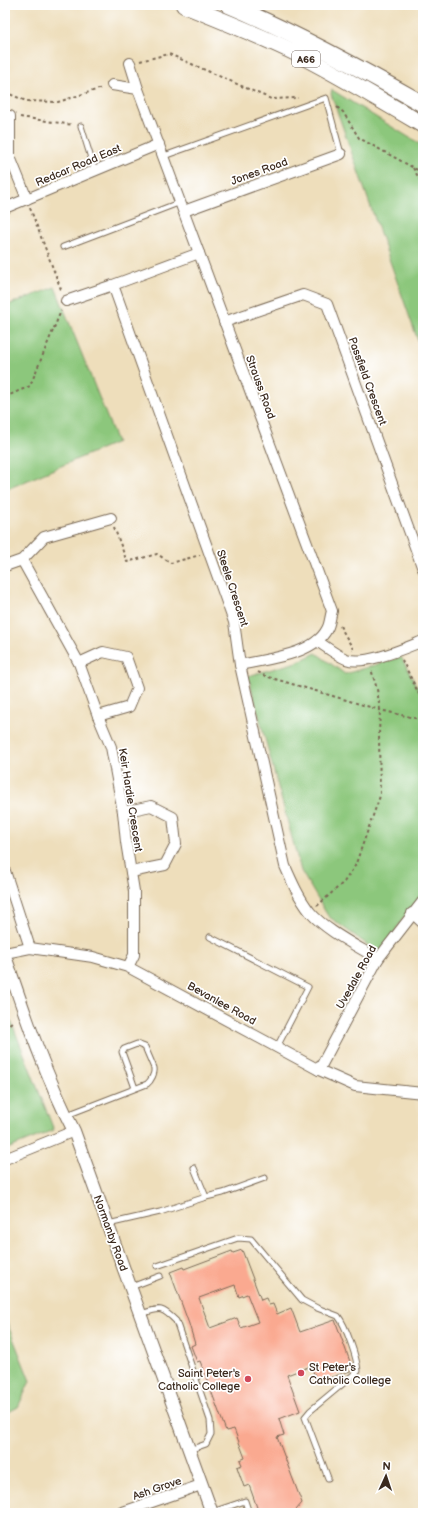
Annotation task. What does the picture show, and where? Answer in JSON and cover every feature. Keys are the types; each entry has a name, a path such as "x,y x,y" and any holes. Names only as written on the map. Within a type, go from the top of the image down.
{"highway":[{"name":"A66","path":"184,5 238,27 295,53 369,93 423,125"},
{"name":"A66","path":"229,5 349,62 423,104"}],"street":[{"name":"Strauss Road","path":"130,64 332,611"},
{"path":"112,85 138,89"},
{"path":"10,116 10,157 26,199"},
{"name":"Redcar Road East","path":"5,208 160,144"},
{"name":"Jones Road","path":"182,206 342,154"},
{"path":"66,301 199,253"},
{"name":"Steele Crescent","path":"113,285 234,622 240,665 285,866 297,893 310,912 324,925 378,959"},
{"name":"Passfield Crescent","path":"224,322 303,295 327,304 423,569"},
{"path":"5,566 22,560 44,537 111,518"},
{"name":"Keir Hardie Crescent","path":"22,560 79,663 111,747 123,812 126,842 134,890 134,954 128,967"},
{"path":"240,665 300,651 317,641 327,629 332,611"},
{"path":"317,641 347,659 368,660 398,651 423,641"},
{"path":"79,663 103,652 126,657 137,688 129,707 98,716"},
{"path":"123,812 151,806 173,817 176,844 165,865 131,872"},
{"path":"5,871 30,948"},
{"name":"Uvedale Road","path":"319,1070 378,959 423,900"},
{"path":"412,914 423,923"},
{"name":"Bevanlee Road","path":"5,954 30,948 93,957 128,967 319,1070 355,1086 423,1093"},
{"name":"Normanby Road","path":"5,954 53,1089 74,1131 212,1513"},
{"path":"5,1159 74,1131"},
{"name":"Ash Grove","path":"120,1513 202,1485"}],"lane":[{"path":"164,156 326,98 342,154"},
{"path":"81,126 95,170"},
{"path":"63,247 182,206"},
{"path":"210,937 308,987 277,1047"},
{"path":"66,1115 135,1088 150,1082 155,1071 145,1047 137,1044 124,1049 122,1052 135,1088"},
{"path":"194,1168 206,1197"},
{"path":"108,1224 160,1212 223,1193 265,1178"},
{"path":"157,1266 238,1238 251,1239 302,1300 317,1308 338,1316 347,1333 358,1363 358,1371 310,1411 306,1417 328,1478"},
{"path":"131,1287 160,1276"},
{"path":"141,1314 158,1308 167,1312 176,1321 210,1420 211,1434 206,1444 189,1450"},
{"path":"212,1513 245,1501 249,1513"}],"path":[{"path":"130,64 169,54 271,99 302,98"},
{"path":"5,92 26,101 58,102 112,85"},
{"path":"326,98 344,112 359,138 423,173"},
{"path":"10,116 81,126"},
{"path":"412,167 423,185"},
{"path":"5,397 30,386 66,301 26,199"},
{"path":"111,518 127,562 157,554 171,563 209,553"},
{"path":"310,912 344,882 355,866 380,796 380,710 376,689 368,660 352,649 332,611"},
{"path":"398,651 423,702"},
{"path":"240,665 265,676 380,710 423,720"}],"green space":[{"path":"332,90 423,146 423,355 331,94"},
{"path":"55,287 117,442 5,490 5,306"},
{"path":"316,653 345,674 401,657 423,697 423,894 406,914 380,954 328,916 301,871 248,676 297,662"},
{"path":"11,1021 54,1130 5,1150 5,1023"},
{"path":"5,1318 30,1381 18,1407 5,1414"}],"building":[{"name":"Saint Peter's Catholic College","path":"242,1250 261,1300 266,1298 269,1305 273,1304 277,1314 291,1308 300,1332 335,1320 353,1370 317,1382 311,1366 287,1375 300,1411 279,1419 284,1435 277,1437 302,1503 296,1510 288,1513 259,1513 249,1485 244,1487 237,1467 242,1465 240,1460 245,1458 234,1429 226,1431 200,1361 197,1362 191,1346 195,1344 189,1324 170,1272 183,1267 184,1269 232,1251 233,1253","holes":["235,1285 239,1297 247,1294 258,1322 241,1328 237,1318 210,1328 199,1298"]}],"place":[{"name":"St Peter's Catholic College","path":"301,1373"},
{"name":"Saint Peter's Catholic College","path":"248,1379"}]}
